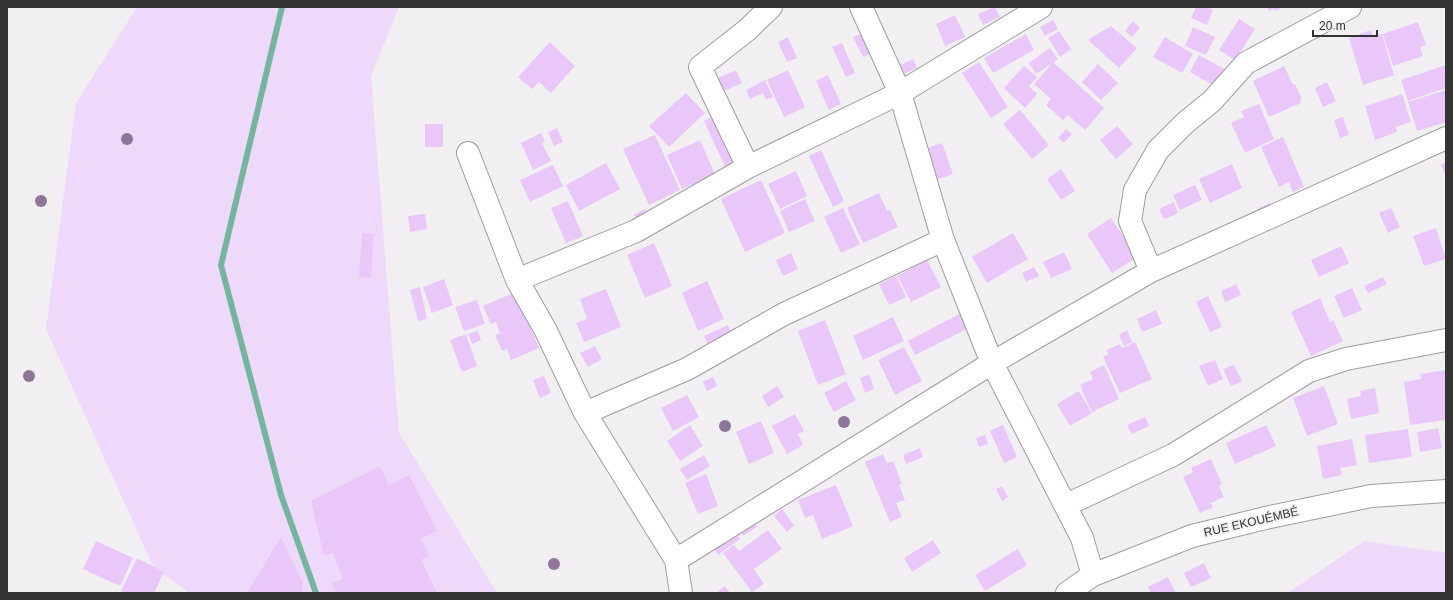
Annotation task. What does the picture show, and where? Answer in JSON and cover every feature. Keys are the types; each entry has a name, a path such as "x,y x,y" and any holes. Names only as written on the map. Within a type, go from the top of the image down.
{"street":[{"path":"748,167 700,67 747,30 771,7"},
{"path":"861,7 900,93 943,240 992,363 1082,538 1093,575"},
{"path":"517,280 636,231 748,167 900,93 1041,7"},
{"path":"1151,270 1130,221 1135,190 1158,150 1185,123 1212,101 1246,64 1350,7"},
{"path":"676,560 992,363 1151,270 1446,138"},
{"path":"468,153 517,280 545,329 584,413 676,560 681,593"},
{"path":"584,413 688,368 784,314 943,240"},
{"path":"1066,505 1173,455 1309,371 1346,359 1446,340"},
{"name":"RUE EKOUÉMBÉ","path":"1067,593 1093,575 1192,536 1270,517 1371,496 1446,491"}],"shaded area":[{"path":"137,7 399,7 371,76 399,433 497,593 189,593 153,566 46,329 76,103"},
{"path":"1364,541 1446,553 1446,593 1288,593"}],"building":[{"path":"995,7 1000,17 983,25 978,14"},
{"path":"1196,7 1206,7 1213,10 1207,25 1191,18"},
{"path":"1267,7 1284,7 1275,11 1274,9 1269,11"},
{"path":"955,15 965,37 945,46 936,24"},
{"path":"1239,19 1255,29 1235,60 1219,50"},
{"path":"1053,20 1058,29 1045,36 1040,27"},
{"path":"1133,21 1140,28 1132,37 1125,31"},
{"path":"1418,22 1426,45 1420,47 1423,56 1393,66 1383,34"},
{"path":"1111,26 1137,48 1119,68 1088,40"},
{"path":"1193,27 1215,37 1206,55 1185,46"},
{"path":"1371,30 1373,37 1382,34 1394,75 1363,85 1349,38"},
{"path":"1059,31 1071,49 1060,57 1048,38"},
{"path":"866,32 875,52 863,57 853,37"},
{"path":"1026,34 1034,50 993,73 984,58"},
{"path":"788,37 797,58 787,62 778,42"},
{"path":"1165,37 1193,54 1182,73 1153,57"},
{"path":"550,42 575,66 551,93 539,82 532,89 518,77"},
{"path":"842,43 855,73 846,77 832,47"},
{"path":"1050,48 1058,59 1036,74 1029,63"},
{"path":"1199,55 1224,69 1214,86 1190,72"},
{"path":"913,59 917,68 899,76 895,68"},
{"path":"979,62 1008,107 991,118 962,73"},
{"path":"1053,62 1104,108 1085,130 1068,115 1063,120 1046,105 1051,99 1034,84"},
{"path":"1098,64 1118,83 1101,100 1082,82"},
{"path":"1446,65 1446,88 1408,101 1401,80"},
{"path":"1024,66 1037,77 1029,86 1037,94 1025,108 1004,88"},
{"path":"1284,66 1302,99 1300,100 1301,103 1269,117 1253,81"},
{"path":"736,70 742,83 722,92 716,79"},
{"path":"788,70 805,107 784,117 767,80"},
{"path":"828,75 841,104 829,110 816,81"},
{"path":"765,80 773,97 766,100 763,93 750,99 746,90"},
{"path":"1327,82 1336,101 1323,107 1315,88"},
{"path":"1446,90 1446,122 1417,131 1408,102"},
{"path":"686,93 705,113 669,147 649,126"},
{"path":"1402,94 1411,122 1396,127 1397,132 1375,140 1365,106"},
{"path":"1259,104 1274,139 1245,153 1231,123 1244,117 1241,111"},
{"path":"1020,110 1049,145 1032,159 1003,124"},
{"path":"717,114 739,163 726,169 704,121"},
{"path":"1343,117 1349,135 1340,138 1334,120"},
{"path":"425,124 443,124 443,147 425,147"},
{"path":"1117,126 1133,144 1116,159 1100,140"},
{"path":"557,128 563,142 554,146 548,132"},
{"path":"1066,129 1072,134 1064,143 1058,138"},
{"path":"541,133 545,141 542,143 551,161 533,170 521,143"},
{"path":"655,135 680,190 649,205 623,149"},
{"path":"1283,137 1304,187 1293,192 1289,182 1279,187 1261,147"},
{"path":"700,140 715,174 682,189 667,155"},
{"path":"942,143 953,174 930,182 919,151"},
{"path":"821,150 844,201 833,207 809,156"},
{"path":"1446,162 1446,176 1441,165"},
{"path":"606,163 620,189 579,211 566,185"},
{"path":"1232,164 1242,188 1210,203 1199,179"},
{"path":"553,165 563,186 530,202 520,180"},
{"path":"1061,169 1075,191 1061,200 1047,179"},
{"path":"796,171 807,196 780,209 768,184"},
{"path":"761,180 785,233 745,252 721,199"},
{"path":"1195,185 1202,200 1180,210 1173,195"},
{"path":"879,193 887,211 890,210 898,227 863,243 847,208"},
{"path":"805,199 815,221 789,232 780,211"},
{"path":"568,201 583,236 566,243 551,208"},
{"path":"1174,202 1178,213 1164,219 1159,209"},
{"path":"1270,203 1275,213 1262,219 1257,209"},
{"path":"843,208 860,244 841,253 824,217"},
{"path":"1391,208 1400,227 1388,233 1379,213"},
{"path":"645,209 649,217 639,223 634,215"},
{"path":"425,214 427,229 410,232 408,216"},
{"path":"1111,218 1137,257 1112,273 1087,234"},
{"path":"1436,228 1446,259 1424,266 1413,236"},
{"path":"362,233 374,234 371,278 359,277"},
{"path":"1013,233 1028,259 987,283 972,257"},
{"path":"654,243 672,286 645,298 627,255"},
{"path":"1341,246 1349,263 1319,277 1311,260"},
{"path":"1064,252 1072,269 1051,278 1043,262"},
{"path":"791,253 798,269 783,276 776,260"},
{"path":"927,260 941,287 911,302 897,276"},
{"path":"1034,267 1039,276 1026,282 1022,273"},
{"path":"896,276 906,297 889,305 879,284"},
{"path":"1383,277 1387,284 1368,293 1364,286"},
{"path":"444,279 453,305 432,313 423,287"},
{"path":"707,281 724,319 698,331 682,293"},
{"path":"1236,284 1241,295 1225,302 1221,291"},
{"path":"420,287 427,319 418,321 410,290"},
{"path":"1352,288 1362,310 1344,318 1334,296"},
{"path":"606,289 621,327 584,342 576,323 587,319 580,299"},
{"path":"516,292 539,348 511,360 507,349 502,351 495,335 500,333 496,322 491,324 483,306"},
{"path":"1208,296 1222,327 1210,332 1196,302"},
{"path":"1320,298 1330,322 1333,320 1343,341 1311,356 1291,312"},
{"path":"477,300 485,324 464,331 455,307"},
{"path":"1156,310 1162,324 1142,332 1137,319"},
{"path":"963,312 971,327 915,355 908,341"},
{"path":"893,317 904,341 863,360 853,336"},
{"path":"825,320 846,374 818,385 798,331"},
{"path":"728,325 734,338 710,349 704,336"},
{"path":"1127,330 1132,342 1124,346 1119,335"},
{"path":"478,331 481,340 472,344 468,334"},
{"path":"466,334 477,366 462,372 450,340"},
{"path":"1135,342 1152,379 1120,393 1103,357 1108,354 1107,350 1120,344 1122,348"},
{"path":"595,346 602,359 588,367 580,353"},
{"path":"904,347 922,381 895,395 878,360"},
{"path":"1215,360 1223,379 1208,386 1199,366"},
{"path":"1104,365 1119,399 1092,412 1080,385 1093,379 1090,372"},
{"path":"1234,365 1242,381 1231,386 1223,369"},
{"path":"1446,370 1446,420 1410,425 1404,382 1421,379 1420,374"},
{"path":"869,374 874,389 865,393 860,378"},
{"path":"544,376 551,393 540,398 533,380"},
{"path":"713,377 717,386 707,391 703,382"},
{"path":"846,381 856,400 834,412 824,393"},
{"path":"777,386 784,397 768,407 762,396"},
{"path":"1324,386 1338,424 1307,436 1293,398"},
{"path":"1375,388 1379,413 1351,419 1347,399 1361,396 1360,391"},
{"path":"1079,391 1092,413 1070,426 1057,404"},
{"path":"687,395 699,417 673,431 661,408"},
{"path":"795,414 804,431 798,434 803,445 787,454 772,426"},
{"path":"1145,417 1149,426 1132,434 1127,425"},
{"path":"761,421 774,453 749,464 736,432"},
{"path":"690,425 703,446 680,461 667,441"},
{"path":"1003,425 1017,457 1004,463 990,431"},
{"path":"1266,425 1276,446 1235,464 1226,443"},
{"path":"1438,428 1442,448 1420,452 1417,432"},
{"path":"1408,429 1412,457 1369,463 1365,435"},
{"path":"985,435 988,444 979,447 976,438"},
{"path":"1352,439 1357,465 1340,468 1342,475 1323,479 1317,446"},
{"path":"920,448 923,457 906,464 903,455"},
{"path":"883,454 887,463 893,461 902,484 899,485 905,500 896,503 902,517 890,522 865,462"},
{"path":"704,455 710,466 687,480 680,469"},
{"path":"1211,459 1222,484 1219,486 1224,497 1211,503 1213,507 1200,513 1183,477 1193,472 1191,468"},
{"path":"380,466 389,485 409,475 437,531 421,539 429,556 421,560 437,593 336,593 332,583 343,579 333,553 324,556 311,501"},
{"path":"706,474 718,506 698,514 685,483"},
{"path":"836,485 853,526 822,539 813,515 805,518 798,500"},
{"path":"1002,486 1008,497 1002,501 996,489"},
{"path":"782,509 794,525 787,532 774,516"},
{"path":"750,517 757,527 743,536 737,526"},
{"path":"734,530 740,539 718,555 712,546"},
{"path":"768,530 782,549 754,569 764,584 752,592 723,553 734,545 739,551"},
{"path":"281,537 303,583 301,593 247,593"},
{"path":"933,540 941,553 912,572 904,558"},
{"path":"96,541 133,558 120,586 83,569"},
{"path":"1018,549 1027,565 985,591 975,575"},
{"path":"137,558 164,572 154,593 126,593 121,591"},
{"path":"1204,563 1211,578 1191,587 1184,573"},
{"path":"1168,577 1176,593 1151,593 1148,587"},
{"path":"725,586 730,593 720,593 718,591"}],"waterway":[{"path":"282,7 221,265 281,495 316,593"}]}
